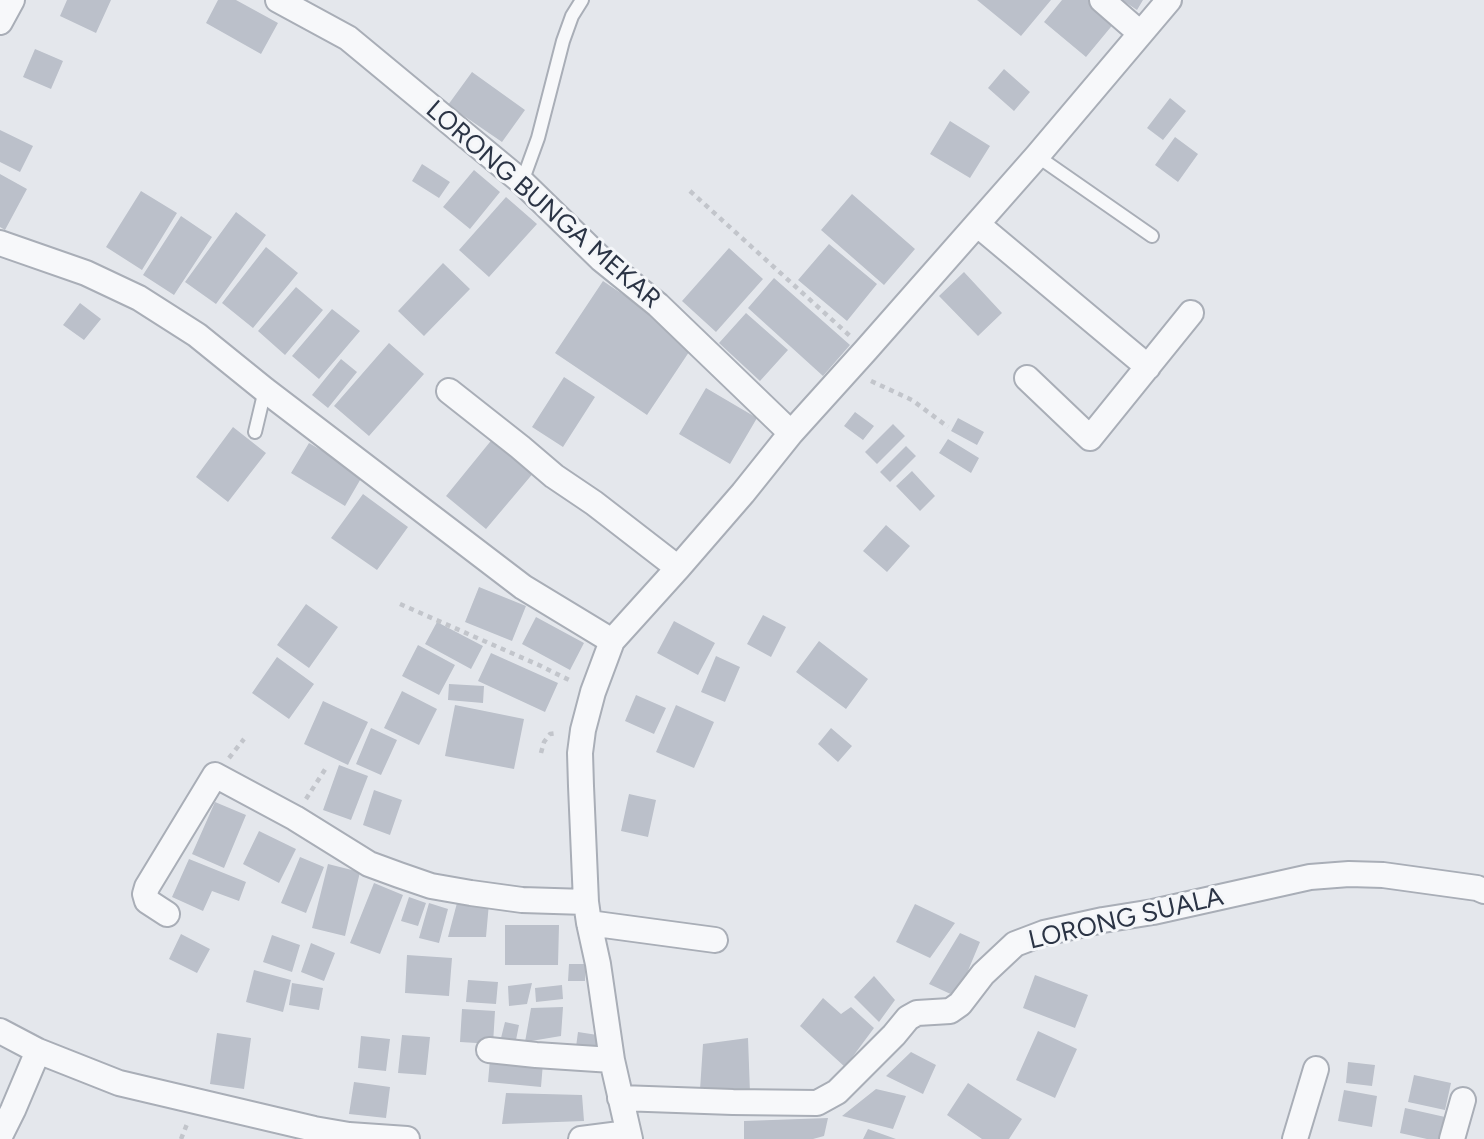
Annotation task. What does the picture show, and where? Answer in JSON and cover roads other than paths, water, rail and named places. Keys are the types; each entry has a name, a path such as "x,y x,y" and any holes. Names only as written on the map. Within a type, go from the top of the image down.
{"street":[{"path":"0,23 12,0"},
{"name":"LORONG BUNGA MEKAR","path":"278,0 348,38 522,182 601,259 658,305 791,433"},
{"path":"1102,0 1140,33"},
{"path":"581,1139 629,1136 612,1060 588,912 580,753 593,692 612,641 678,568 791,433 1037,156 1169,0"},
{"path":"976,225 1148,367"},
{"path":"0,243 86,273 139,298 197,335 523,587 612,641"},
{"path":"1027,378 1090,438 1191,313"},
{"path":"449,391 554,477 594,503 678,568"},
{"path":"167,914 147,901 147,887 215,775 295,818 369,864 431,886 588,912 715,940"},
{"name":"LORONG SUALA","path":"620,1098 733,1102 817,1102 826,1099 838,1093 908,1018 917,1013 950,1011 960,1004 983,974 1015,944 1044,933 1310,877 1349,874 1383,876 1484,891"},
{"path":"0,1031 38,1051 119,1083 314,1129 349,1135 407,1139"},
{"path":"489,1050 612,1060"},
{"path":"0,1136 38,1051"},
{"path":"1295,1139 1316,1069"},
{"path":"1452,1139 1463,1100"}],"lane":[{"path":"522,182 538,138 563,41 572,16 582,0"},
{"path":"1037,156 1152,236"},
{"path":"255,432 265,390"}]}
